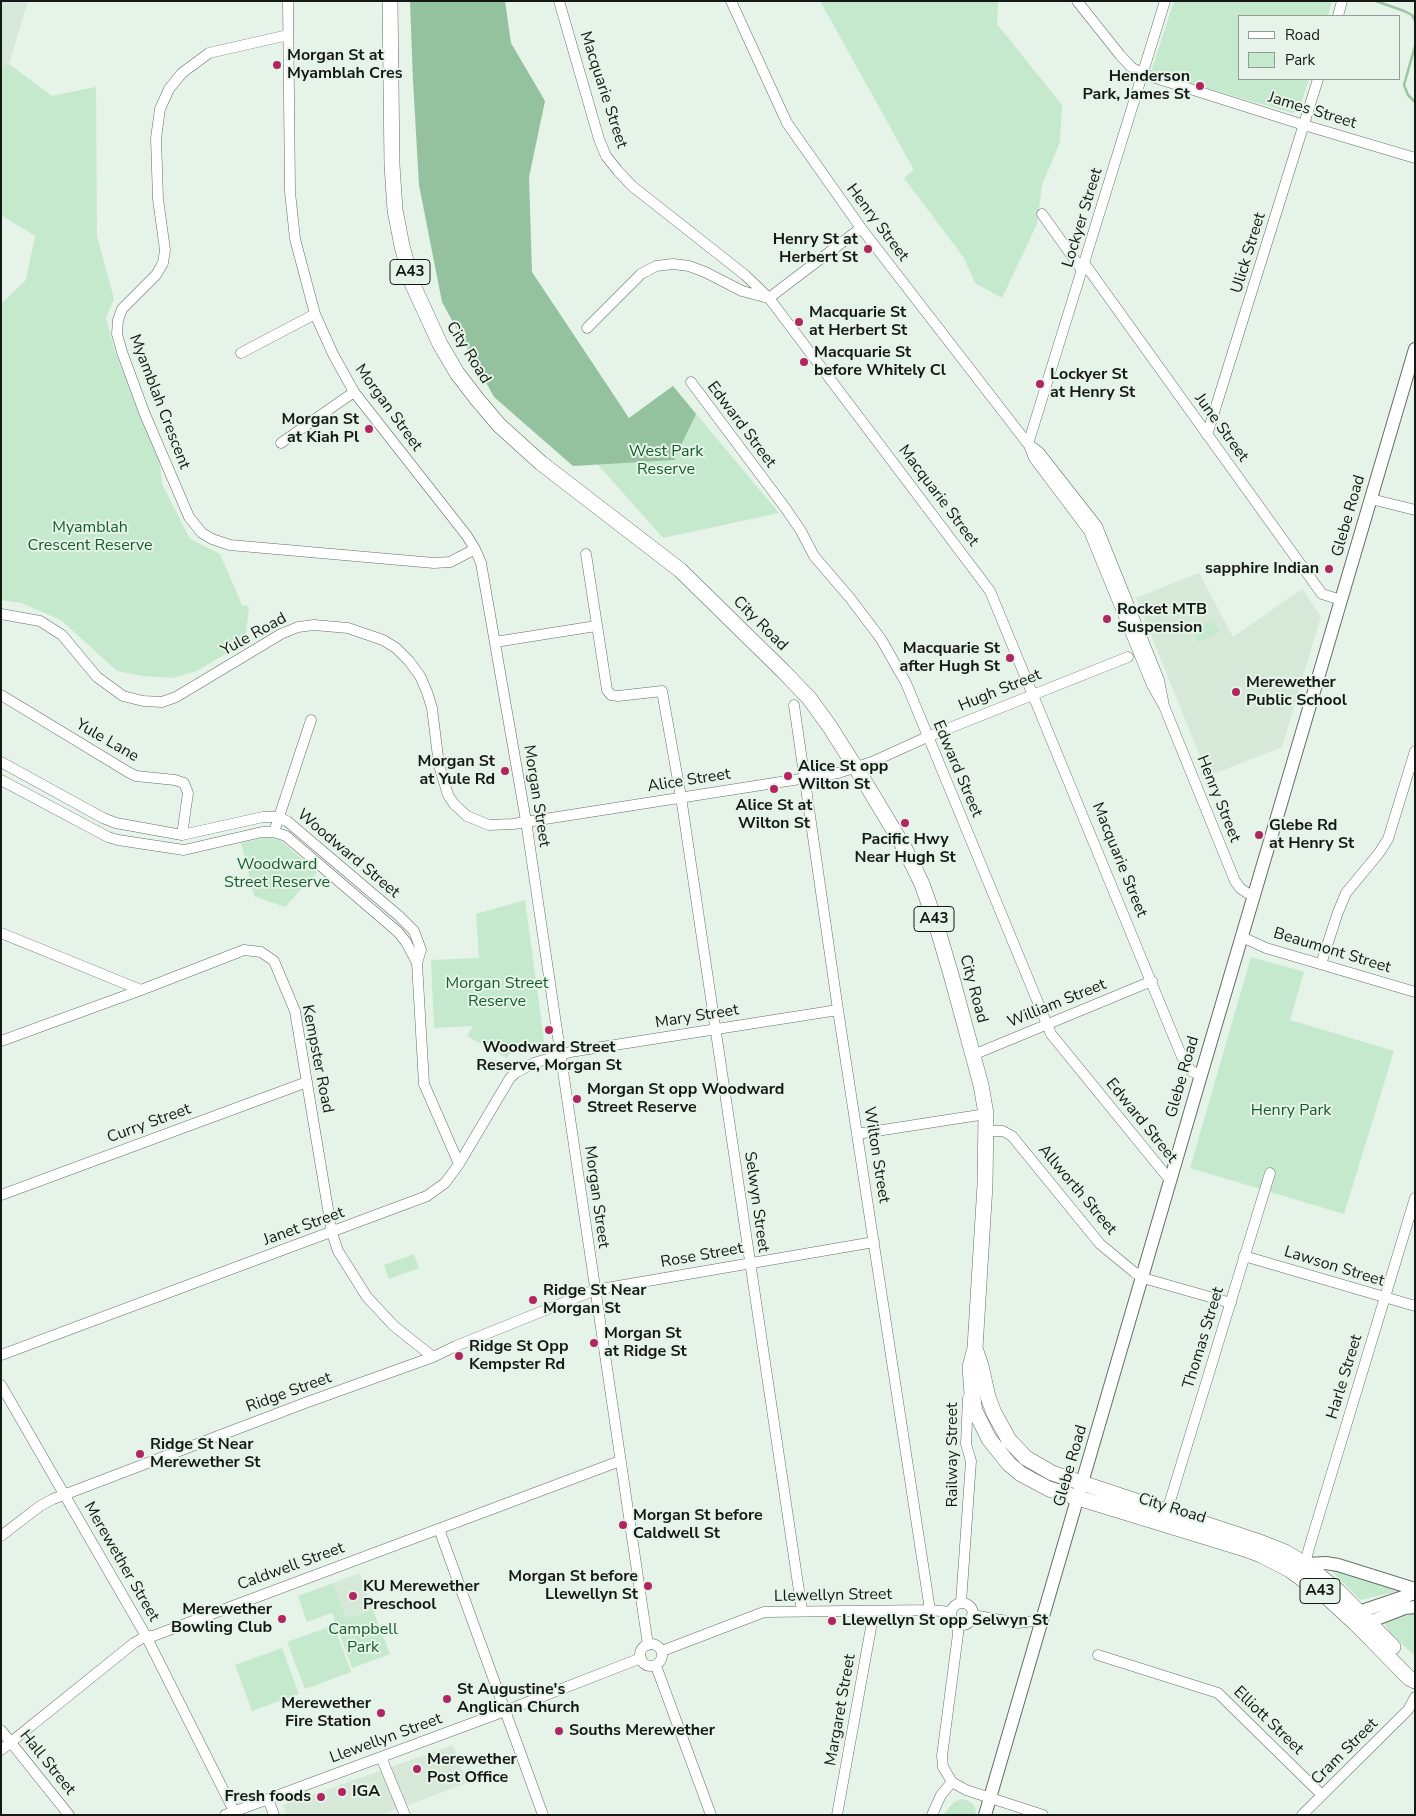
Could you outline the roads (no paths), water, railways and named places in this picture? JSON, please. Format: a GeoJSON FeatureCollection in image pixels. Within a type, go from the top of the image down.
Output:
{"type":"FeatureCollection","features":[{"type":"Feature","properties":{"kind":"highway","name":"City Road"},"geometry":{"type":"LineString","coordinates":[[390,1],[392,166],[395,210],[412,283],[426,316],[448,358],[477,400],[520,445],[680,570],[783,671],[820,712],[905,849],[922,884],[938,927],[981,1085],[986,1114],[985,1185],[976,1348],[970,1367],[975,1410],[981,1425],[1008,1464],[1034,1482],[1078,1499],[1245,1550],[1269,1559],[1290,1570],[1361,1619],[1409,1678],[1415,1681]]}},
{"type":"Feature","properties":{"kind":"highway","name":"City Road"},"geometry":{"type":"LineString","coordinates":[[976,1348],[988,1397],[994,1413],[1009,1440],[1026,1458],[1042,1469],[1082,1483]]}},
{"type":"Feature","properties":{"kind":"highway","name":"A43"},"geometry":{"type":"LineString","coordinates":[[1082,1483],[1286,1552],[1306,1564],[1338,1591],[1361,1619],[1415,1670]]}},
{"type":"Feature","properties":{"kind":"main road","name":"Glebe Road"},"geometry":{"type":"LineString","coordinates":[[985,1815],[1254,895],[1413,363],[1415,349]]}},
{"type":"Feature","properties":{"kind":"main road"},"geometry":{"type":"LineString","coordinates":[[1306,1564],[1326,1563],[1338,1565],[1415,1591]]}},
{"type":"Feature","properties":{"kind":"main road"},"geometry":{"type":"LineString","coordinates":[[1361,1619],[1415,1591]]}},
{"type":"Feature","properties":{"kind":"main road"},"geometry":{"type":"LineString","coordinates":[[1361,1619],[1415,1606]]}},
{"type":"Feature","properties":{"kind":"street","name":"Morgan Street"},"geometry":{"type":"LineString","coordinates":[[288,1],[290,192],[295,239],[315,314],[332,354],[354,392],[475,549],[481,563],[526,821],[648,1644]]}},
{"type":"Feature","properties":{"kind":"street","name":"Macquarie Street"},"geometry":{"type":"LineString","coordinates":[[559,1],[599,139],[606,156],[632,186],[745,275],[769,298],[990,591],[1034,693],[1182,1057],[1191,1071],[1201,1075]]}},
{"type":"Feature","properties":{"kind":"street","name":"Henry Street"},"geometry":{"type":"LineString","coordinates":[[731,1],[786,123],[861,228],[1028,444],[1034,458],[1089,530],[1152,685],[1164,706],[1236,881],[1240,888],[1254,895]]}},
{"type":"Feature","properties":{"kind":"street","name":"James Street"},"geometry":{"type":"LineString","coordinates":[[1078,1],[1120,56],[1131,67],[1143,74],[1415,158]]}},
{"type":"Feature","properties":{"kind":"street","name":"Lockyer Street"},"geometry":{"type":"LineString","coordinates":[[1028,444],[1165,1]]}},
{"type":"Feature","properties":{"kind":"street"},"geometry":{"type":"LineString","coordinates":[[1338,15],[1342,1]]}},
{"type":"Feature","properties":{"kind":"street","name":"Myamblah Crescent"},"geometry":{"type":"LineString","coordinates":[[288,35],[209,53],[182,73],[169,89],[160,109],[156,138],[158,199],[165,250],[163,263],[156,275],[122,309],[118,320],[117,334],[122,352],[151,430],[189,518],[202,533],[212,539],[230,545],[434,564],[450,562],[475,549]]}},
{"type":"Feature","properties":{"kind":"street","name":"Ulick Street"},"geometry":{"type":"LineString","coordinates":[[1207,435],[1318,80]]}},
{"type":"Feature","properties":{"kind":"street","name":"June Street"},"geometry":{"type":"LineString","coordinates":[[1042,214],[1207,435],[1322,594],[1341,600]]}},
{"type":"Feature","properties":{"kind":"street"},"geometry":{"type":"LineString","coordinates":[[587,328],[635,279],[656,266],[673,264],[689,266],[706,272],[742,291],[769,298],[861,228]]}},
{"type":"Feature","properties":{"kind":"street"},"geometry":{"type":"LineString","coordinates":[[241,353],[315,314]]}},
{"type":"Feature","properties":{"kind":"street","name":"Edward Street"},"geometry":{"type":"LineString","coordinates":[[691,382],[786,510],[814,556],[850,598],[881,639],[906,683],[1051,1034],[1170,1180]]}},
{"type":"Feature","properties":{"kind":"street"},"geometry":{"type":"LineString","coordinates":[[281,443],[354,392]]}},
{"type":"Feature","properties":{"kind":"street"},"geometry":{"type":"LineString","coordinates":[[1371,499],[1415,510]]}},
{"type":"Feature","properties":{"kind":"street"},"geometry":{"type":"LineString","coordinates":[[495,642],[596,626],[586,554]]}},
{"type":"Feature","properties":{"kind":"street","name":"Yule Road"},"geometry":{"type":"LineString","coordinates":[[1,614],[40,621],[62,635],[97,677],[123,696],[143,701],[162,702],[176,697],[281,634],[298,627],[328,626],[348,628],[368,634],[396,648],[420,676],[432,708],[439,765],[448,795],[454,804],[467,816],[482,823],[498,825],[526,821]]}},
{"type":"Feature","properties":{"kind":"street","name":"Selwyn Street"},"geometry":{"type":"LineString","coordinates":[[596,626],[607,690],[611,695],[618,696],[662,691],[681,798],[802,1611]]}},
{"type":"Feature","properties":{"kind":"street","name":"Hugh Street"},"geometry":{"type":"LineString","coordinates":[[856,768],[927,737],[1128,656]]}},
{"type":"Feature","properties":{"kind":"street","name":"Yule Lane"},"geometry":{"type":"LineString","coordinates":[[1,695],[136,776],[175,780],[184,783],[188,793],[182,834]]}},
{"type":"Feature","properties":{"kind":"street","name":"Wilton Street"},"geometry":{"type":"LineString","coordinates":[[794,705],[838,1010],[930,1610]]}},
{"type":"Feature","properties":{"kind":"street"},"geometry":{"type":"LineString","coordinates":[[274,832],[277,817],[311,720]]}},
{"type":"Feature","properties":{"kind":"street"},"geometry":{"type":"LineString","coordinates":[[1321,964],[1346,893],[1388,839],[1415,751]]}},
{"type":"Feature","properties":{"kind":"street","name":"Woodward Street"},"geometry":{"type":"LineString","coordinates":[[1,762],[116,824],[182,834],[263,817],[277,817],[287,821],[399,916],[414,931],[421,950],[417,963],[424,1084],[459,1164]]}},
{"type":"Feature","properties":{"kind":"street","name":"Alice Street"},"geometry":{"type":"LineString","coordinates":[[526,821],[838,774],[856,768]]}},
{"type":"Feature","properties":{"kind":"street","name":"Woodward Street"},"geometry":{"type":"LineString","coordinates":[[1,780],[108,837],[118,840],[184,850],[262,832],[274,832],[286,836],[398,932],[406,942],[417,963]]}},
{"type":"Feature","properties":{"kind":"street"},"geometry":{"type":"LineString","coordinates":[[1,933],[141,990]]}},
{"type":"Feature","properties":{"kind":"street","name":"Beaumont Street"},"geometry":{"type":"LineString","coordinates":[[1242,937],[1266,948],[1415,992]]}},
{"type":"Feature","properties":{"kind":"street","name":"Kempster Road"},"geometry":{"type":"LineString","coordinates":[[1,1041],[244,950],[261,952],[274,961],[295,1011],[332,1233],[338,1251],[367,1297],[394,1326],[433,1357]]}},
{"type":"Feature","properties":{"kind":"street","name":"William Street"},"geometry":{"type":"LineString","coordinates":[[973,1055],[1152,981]]}},
{"type":"Feature","properties":{"kind":"street","name":"Mary Street"},"geometry":{"type":"LineString","coordinates":[[560,1055],[838,1010]]}},
{"type":"Feature","properties":{"kind":"street","name":"Janet Street"},"geometry":{"type":"LineString","coordinates":[[1,1355],[427,1196],[445,1183],[459,1164],[510,1078],[534,1063],[560,1055]]}},
{"type":"Feature","properties":{"kind":"street","name":"Curry Street"},"geometry":{"type":"LineString","coordinates":[[1,1195],[307,1082]]}},
{"type":"Feature","properties":{"kind":"street"},"geometry":{"type":"LineString","coordinates":[[857,1134],[986,1114]]}},
{"type":"Feature","properties":{"kind":"street","name":"Allworth Street"},"geometry":{"type":"LineString","coordinates":[[986,1131],[1003,1131],[1012,1136],[1100,1244],[1119,1261],[1143,1278],[1231,1303]]}},
{"type":"Feature","properties":{"kind":"street","name":"Thomas Street"},"geometry":{"type":"LineString","coordinates":[[1167,1511],[1270,1174]]}},
{"type":"Feature","properties":{"kind":"street","name":"Harle Street"},"geometry":{"type":"LineString","coordinates":[[1306,1564],[1309,1548],[1415,1198]]}},
{"type":"Feature","properties":{"kind":"street","name":"Rose Street"},"geometry":{"type":"LineString","coordinates":[[595,1290],[874,1242]]}},
{"type":"Feature","properties":{"kind":"street","name":"Lawson Street"},"geometry":{"type":"LineString","coordinates":[[1244,1256],[1415,1306]]}},
{"type":"Feature","properties":{"kind":"street","name":"Ridge Street"},"geometry":{"type":"LineString","coordinates":[[1,1536],[40,1506],[65,1494],[305,1403],[433,1357],[595,1290]]}},
{"type":"Feature","properties":{"kind":"street","name":"Railway Street"},"geometry":{"type":"LineString","coordinates":[[961,1604],[971,1461],[966,1444],[970,1367]]}},
{"type":"Feature","properties":{"kind":"street","name":"Merewether Street"},"geometry":{"type":"LineString","coordinates":[[1,1385],[146,1636],[230,1813]]}},
{"type":"Feature","properties":{"kind":"street","name":"Caldwell Street"},"geometry":{"type":"LineString","coordinates":[[1,1750],[134,1643],[146,1636],[152,1636],[620,1461]]}},
{"type":"Feature","properties":{"kind":"street"},"geometry":{"type":"LineString","coordinates":[[439,1529],[543,1815]]}},
{"type":"Feature","properties":{"kind":"street"},"geometry":{"type":"LineString","coordinates":[[961,1604],[970,1607],[971,1620],[967,1623],[958,1624],[952,1619],[951,1612],[955,1606],[961,1604]]}},
{"type":"Feature","properties":{"kind":"street","name":"Margaret Street"},"geometry":{"type":"LineString","coordinates":[[837,1815],[874,1610]]}},
{"type":"Feature","properties":{"kind":"street","name":"Llewellyn Street"},"geometry":{"type":"LineString","coordinates":[[662,1651],[764,1612],[930,1610],[951,1612]]}},
{"type":"Feature","properties":{"kind":"street"},"geometry":{"type":"LineString","coordinates":[[972,1615],[1018,1623],[1042,1620]]}},
{"type":"Feature","properties":{"kind":"street"},"geometry":{"type":"LineString","coordinates":[[958,1624],[942,1756],[943,1767],[952,1782],[966,1790],[1043,1815]]}},
{"type":"Feature","properties":{"kind":"street"},"geometry":{"type":"LineString","coordinates":[[648,1644],[656,1645],[662,1651],[662,1660],[656,1666],[647,1666],[640,1658],[641,1650],[648,1644]]}},
{"type":"Feature","properties":{"kind":"street","name":"Elliott Street"},"geometry":{"type":"LineString","coordinates":[[1098,1655],[1218,1693],[1322,1795]]}},
{"type":"Feature","properties":{"kind":"street","name":"Llewellyn Street"},"geometry":{"type":"LineString","coordinates":[[230,1813],[505,1711],[640,1658]]}},
{"type":"Feature","properties":{"kind":"street"},"geometry":{"type":"LineString","coordinates":[[656,1666],[711,1815]]}},
{"type":"Feature","properties":{"kind":"street","name":"Cram Street"},"geometry":{"type":"LineString","coordinates":[[1302,1815],[1412,1709],[1415,1697]]}},
{"type":"Feature","properties":{"kind":"street","name":"Hall Street"},"geometry":{"type":"LineString","coordinates":[[1,1730],[69,1815]]}},
{"type":"Feature","properties":{"kind":"street"},"geometry":{"type":"LineString","coordinates":[[381,1757],[405,1815]]}},
{"type":"Feature","properties":{"kind":"street"},"geometry":{"type":"LineString","coordinates":[[932,1815],[941,1794],[952,1782]]}},
{"type":"Feature","properties":{"kind":"street"},"geometry":{"type":"LineString","coordinates":[[268,1799],[274,1815]]}},
{"type":"Feature","properties":{"kind":"waterway"},"geometry":{"type":"LineString","coordinates":[[1376,1],[1412,15],[1415,21]]}},
{"type":"Feature","properties":{"kind":"waterway"},"geometry":{"type":"LineString","coordinates":[[1415,46],[1404,85],[1408,95],[1415,102]]}},
{"type":"Feature","properties":{"kind":"place","name":"Morgan St at Myamblah Cres"},"geometry":{"type":"Point","coordinates":[277,65]}},
{"type":"Feature","properties":{"kind":"place","name":"Henderson Park, James St"},"geometry":{"type":"Point","coordinates":[1200,86]}},
{"type":"Feature","properties":{"kind":"place","name":"Henry St at Herbert St"},"geometry":{"type":"Point","coordinates":[868,249]}},
{"type":"Feature","properties":{"kind":"place","name":"Macquarie St at Herbert St"},"geometry":{"type":"Point","coordinates":[799,322]}},
{"type":"Feature","properties":{"kind":"place","name":"Macquarie St before Whitely Cl"},"geometry":{"type":"Point","coordinates":[804,362]}},
{"type":"Feature","properties":{"kind":"place","name":"Lockyer St at Henry St"},"geometry":{"type":"Point","coordinates":[1040,384]}},
{"type":"Feature","properties":{"kind":"place","name":"Morgan St at Kiah Pl"},"geometry":{"type":"Point","coordinates":[369,429]}},
{"type":"Feature","properties":{"kind":"place","name":"sapphire Indian"},"geometry":{"type":"Point","coordinates":[1329,569]}},
{"type":"Feature","properties":{"kind":"place","name":"Rocket MTB Suspension"},"geometry":{"type":"Point","coordinates":[1107,619]}},
{"type":"Feature","properties":{"kind":"place","name":"Macquarie St after Hugh St"},"geometry":{"type":"Point","coordinates":[1010,658]}},
{"type":"Feature","properties":{"kind":"place","name":"Merewether Public School"},"geometry":{"type":"Point","coordinates":[1236,692]}},
{"type":"Feature","properties":{"kind":"place","name":"Morgan St at Yule Rd"},"geometry":{"type":"Point","coordinates":[505,771]}},
{"type":"Feature","properties":{"kind":"place","name":"Alice St opp Wilton St"},"geometry":{"type":"Point","coordinates":[788,776]}},
{"type":"Feature","properties":{"kind":"place","name":"Alice St at Wilton St"},"geometry":{"type":"Point","coordinates":[774,789]}},
{"type":"Feature","properties":{"kind":"place","name":"Pacific Hwy Near Hugh St"},"geometry":{"type":"Point","coordinates":[905,823]}},
{"type":"Feature","properties":{"kind":"place","name":"Glebe Rd at Henry St"},"geometry":{"type":"Point","coordinates":[1259,835]}},
{"type":"Feature","properties":{"kind":"place","name":"Woodward Street Reserve, Morgan St"},"geometry":{"type":"Point","coordinates":[549,1030]}},
{"type":"Feature","properties":{"kind":"place","name":"Morgan St opp Woodward Street Reserve"},"geometry":{"type":"Point","coordinates":[577,1099]}},
{"type":"Feature","properties":{"kind":"place","name":"Ridge St Near Morgan St"},"geometry":{"type":"Point","coordinates":[533,1300]}},
{"type":"Feature","properties":{"kind":"place","name":"Morgan St at Ridge St"},"geometry":{"type":"Point","coordinates":[594,1343]}},
{"type":"Feature","properties":{"kind":"place","name":"Ridge St Opp Kempster Rd"},"geometry":{"type":"Point","coordinates":[459,1356]}},
{"type":"Feature","properties":{"kind":"place","name":"Ridge St Near Merewether St"},"geometry":{"type":"Point","coordinates":[140,1454]}},
{"type":"Feature","properties":{"kind":"place","name":"Morgan St before Caldwell St"},"geometry":{"type":"Point","coordinates":[623,1525]}},
{"type":"Feature","properties":{"kind":"place","name":"Morgan St before Llewellyn St"},"geometry":{"type":"Point","coordinates":[648,1586]}},
{"type":"Feature","properties":{"kind":"place","name":"KU Merewether Preschool"},"geometry":{"type":"Point","coordinates":[353,1596]}},
{"type":"Feature","properties":{"kind":"place","name":"Merewether Bowling Club"},"geometry":{"type":"Point","coordinates":[282,1619]}},
{"type":"Feature","properties":{"kind":"place","name":"Llewellyn St opp Selwyn St"},"geometry":{"type":"Point","coordinates":[832,1621]}},
{"type":"Feature","properties":{"kind":"place","name":"St Augustine's Anglican Church"},"geometry":{"type":"Point","coordinates":[447,1699]}},
{"type":"Feature","properties":{"kind":"place","name":"Merewether Fire Station"},"geometry":{"type":"Point","coordinates":[381,1713]}},
{"type":"Feature","properties":{"kind":"place","name":"Souths Merewether"},"geometry":{"type":"Point","coordinates":[559,1731]}},
{"type":"Feature","properties":{"kind":"place","name":"Merewether Post Office"},"geometry":{"type":"Point","coordinates":[417,1769]}},
{"type":"Feature","properties":{"kind":"place","name":"IGA"},"geometry":{"type":"Point","coordinates":[342,1792]}},
{"type":"Feature","properties":{"kind":"place","name":"Fresh foods"},"geometry":{"type":"Point","coordinates":[321,1797]}},
{"type":"Feature","properties":{"kind":"park label","name":"West Park Reserve"},"geometry":{"type":"Point","coordinates":[666,461]}},
{"type":"Feature","properties":{"kind":"park label","name":"Myamblah Crescent Reserve"},"geometry":{"type":"Point","coordinates":[90,537]}},
{"type":"Feature","properties":{"kind":"park label","name":"Woodward Street Reserve"},"geometry":{"type":"Point","coordinates":[277,874]}},
{"type":"Feature","properties":{"kind":"park label","name":"Morgan Street Reserve"},"geometry":{"type":"Point","coordinates":[497,993]}},
{"type":"Feature","properties":{"kind":"park label","name":"Henry Park"},"geometry":{"type":"Point","coordinates":[1291,1111]}},
{"type":"Feature","properties":{"kind":"park label","name":"Campbell Park"},"geometry":{"type":"Point","coordinates":[363,1639]}}]}
